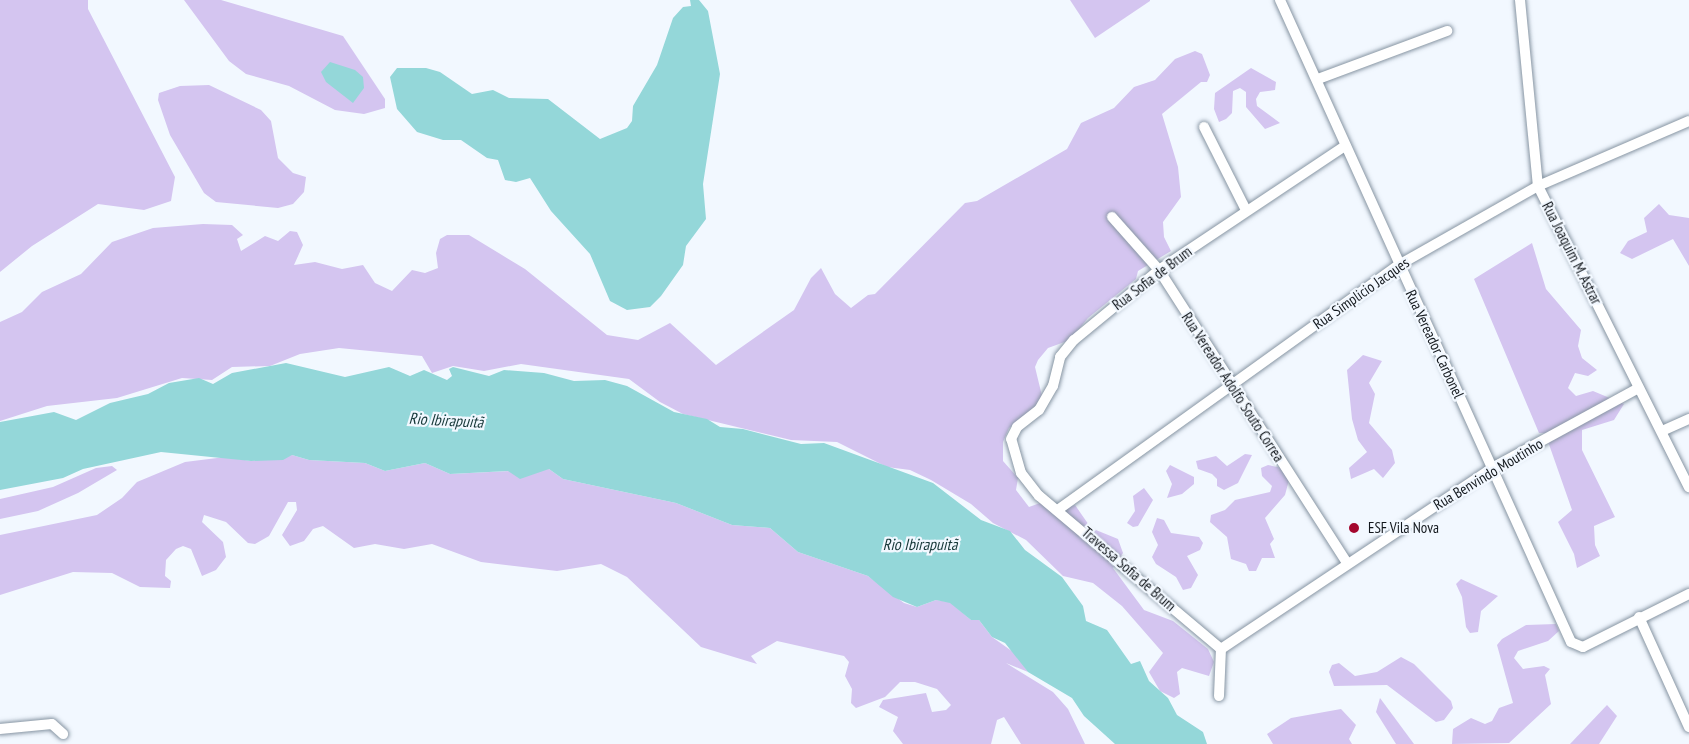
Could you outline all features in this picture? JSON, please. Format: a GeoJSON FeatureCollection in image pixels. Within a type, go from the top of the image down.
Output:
{"type":"FeatureCollection","features":[{"type":"Feature","properties":{"kind":"street","name":"Rua Vereador Carbonel"},"geometry":{"type":"LineString","coordinates":[[1280,0],[1318,79],[1345,146],[1564,630],[1571,642],[1583,646],[1639,617]]}},
{"type":"Feature","properties":{"kind":"street","name":"Rua Joaquim M. Astrar"},"geometry":{"type":"LineString","coordinates":[[1521,0],[1538,186],[1689,487]]}},
{"type":"Feature","properties":{"kind":"street"},"geometry":{"type":"LineString","coordinates":[[1318,79],[1447,31]]}},
{"type":"Feature","properties":{"kind":"street","name":"Rua Simplicio Jacques"},"geometry":{"type":"LineString","coordinates":[[1059,509],[1399,265],[1538,186],[1689,121]]}},
{"type":"Feature","properties":{"kind":"street"},"geometry":{"type":"LineString","coordinates":[[1204,127],[1246,210]]}},
{"type":"Feature","properties":{"kind":"street","name":"Rua Sofia de Brum"},"geometry":{"type":"LineString","coordinates":[[1011,451],[1011,439],[1017,428],[1039,410],[1053,386],[1060,357],[1074,340],[1159,270],[1345,146]]}},
{"type":"Feature","properties":{"kind":"street","name":"Rua Vereador Adolfo Souto Correa"},"geometry":{"type":"LineString","coordinates":[[1112,217],[1159,270],[1347,563]]}},
{"type":"Feature","properties":{"kind":"street","name":"Rua Benvindo Moutinho"},"geometry":{"type":"LineString","coordinates":[[1221,648],[1492,468],[1639,388]]}},
{"type":"Feature","properties":{"kind":"street"},"geometry":{"type":"LineString","coordinates":[[1662,431],[1689,418]]}},
{"type":"Feature","properties":{"kind":"street","name":"Travessa Sofia de Brum"},"geometry":{"type":"LineString","coordinates":[[1011,451],[1033,489],[1221,648]]}},
{"type":"Feature","properties":{"kind":"street"},"geometry":{"type":"LineString","coordinates":[[1689,594],[1639,617],[1689,727]]}},
{"type":"Feature","properties":{"kind":"street"},"geometry":{"type":"LineString","coordinates":[[1219,696],[1221,648]]}},
{"type":"Feature","properties":{"kind":"street"},"geometry":{"type":"LineString","coordinates":[[0,729],[51,724],[63,734]]}},
{"type":"Feature","properties":{"kind":"shaded area"},"geometry":{"type":"Polygon","coordinates":[[[0,0],[88,0],[88,9],[175,177],[171,201],[144,210],[98,204],[32,246],[0,272],[0,0]]]}},
{"type":"Feature","properties":{"kind":"shaded area"},"geometry":{"type":"Polygon","coordinates":[[[184,0],[221,0],[343,36],[385,99],[385,108],[364,114],[335,110],[289,86],[246,74],[229,61],[184,0]]]}},
{"type":"Feature","properties":{"kind":"shaded area"},"geometry":{"type":"Polygon","coordinates":[[[1070,0],[1150,0],[1150,1],[1095,38],[1070,0]]]}},
{"type":"Feature","properties":{"kind":"shaded area"},"geometry":{"type":"Polygon","coordinates":[[[1195,51],[1202,54],[1210,75],[1207,82],[1201,82],[1162,114],[1178,167],[1181,197],[1163,222],[1164,237],[1171,251],[1138,271],[1136,279],[1088,318],[1070,340],[1048,348],[1035,367],[1042,396],[1033,409],[1009,428],[1003,442],[1003,461],[1018,478],[1016,490],[1029,507],[1051,499],[1061,509],[1075,505],[1091,528],[1118,539],[1123,553],[1113,568],[1144,610],[1173,621],[1208,649],[1214,662],[1209,676],[1182,668],[1177,672],[1180,694],[1174,698],[1160,691],[1149,672],[1163,653],[1122,606],[1093,583],[1063,576],[1026,540],[993,523],[971,504],[931,480],[910,470],[887,467],[837,442],[791,440],[683,414],[660,402],[629,379],[521,364],[484,371],[453,366],[432,373],[422,356],[339,348],[300,354],[270,366],[232,367],[212,380],[182,378],[117,398],[47,406],[0,421],[0,322],[22,312],[42,292],[81,274],[112,242],[153,228],[203,224],[232,225],[243,235],[237,239],[241,251],[265,236],[278,241],[290,231],[297,232],[303,245],[294,265],[315,262],[342,269],[363,265],[375,283],[392,291],[412,270],[425,273],[438,268],[436,253],[440,239],[447,235],[469,235],[525,269],[607,335],[638,340],[670,323],[716,365],[794,310],[811,278],[821,268],[835,294],[851,308],[868,295],[875,294],[965,203],[977,201],[1067,149],[1081,123],[1114,108],[1134,87],[1155,80],[1175,59],[1195,51]]]}},
{"type":"Feature","properties":{"kind":"shaded area"},"geometry":{"type":"Polygon","coordinates":[[[1251,68],[1276,82],[1275,90],[1260,92],[1256,99],[1257,106],[1280,123],[1265,129],[1246,107],[1246,92],[1240,88],[1233,91],[1232,113],[1219,122],[1214,109],[1215,93],[1251,68]]]}},
{"type":"Feature","properties":{"kind":"shaded area"},"geometry":{"type":"Polygon","coordinates":[[[209,85],[261,110],[271,121],[278,158],[293,173],[306,177],[304,192],[293,204],[278,208],[216,202],[204,193],[170,135],[158,100],[159,93],[180,86],[209,85]]]}},
{"type":"Feature","properties":{"kind":"shaded area"},"geometry":{"type":"Polygon","coordinates":[[[1659,204],[1669,215],[1689,218],[1689,266],[1673,239],[1632,259],[1620,253],[1628,241],[1647,232],[1644,218],[1659,204]]]}},
{"type":"Feature","properties":{"kind":"shaded area"},"geometry":{"type":"Polygon","coordinates":[[[1532,243],[1546,289],[1581,330],[1578,346],[1582,358],[1597,370],[1588,376],[1575,373],[1568,388],[1576,396],[1593,391],[1624,404],[1614,420],[1582,430],[1582,450],[1615,517],[1594,526],[1595,545],[1600,556],[1577,568],[1574,554],[1558,522],[1572,510],[1545,433],[1539,433],[1474,279],[1532,243]]]}},
{"type":"Feature","properties":{"kind":"shaded area"},"geometry":{"type":"Polygon","coordinates":[[[1363,355],[1382,361],[1369,383],[1375,394],[1369,423],[1392,450],[1395,463],[1383,478],[1374,469],[1351,479],[1349,468],[1367,452],[1358,440],[1352,419],[1347,370],[1363,355]]]}},
{"type":"Feature","properties":{"kind":"shaded area"},"geometry":{"type":"Polygon","coordinates":[[[1245,454],[1252,455],[1238,483],[1224,490],[1217,486],[1217,479],[1212,474],[1198,469],[1196,461],[1216,456],[1227,466],[1245,454]]]}},
{"type":"Feature","properties":{"kind":"shaded area"},"geometry":{"type":"Polygon","coordinates":[[[292,455],[309,460],[365,463],[385,471],[425,463],[450,474],[549,469],[563,479],[676,503],[732,525],[770,528],[798,552],[868,576],[904,603],[917,607],[936,600],[950,602],[971,620],[979,620],[992,637],[1016,654],[1028,672],[1006,663],[1053,692],[1068,709],[1085,744],[1021,744],[1004,717],[997,720],[991,744],[903,744],[893,731],[898,717],[879,707],[883,700],[926,693],[932,712],[946,710],[951,705],[937,689],[915,682],[900,682],[885,697],[856,708],[851,703],[852,689],[845,676],[849,662],[844,656],[777,641],[751,656],[757,664],[701,647],[627,577],[601,564],[557,571],[481,562],[432,544],[404,549],[375,544],[354,548],[323,526],[313,529],[304,541],[290,546],[282,535],[297,510],[296,502],[288,502],[269,536],[255,544],[248,543],[226,522],[204,515],[202,522],[223,542],[226,557],[216,570],[202,576],[191,549],[183,546],[176,549],[166,560],[165,576],[171,581],[170,588],[140,587],[112,573],[73,572],[0,595],[0,535],[97,515],[122,498],[137,482],[185,462],[225,457],[251,461],[292,455]]]}},
{"type":"Feature","properties":{"kind":"shaded area"},"geometry":{"type":"Polygon","coordinates":[[[1170,465],[1194,477],[1194,484],[1182,494],[1167,498],[1172,484],[1166,471],[1170,465]]]}},
{"type":"Feature","properties":{"kind":"shaded area"},"geometry":{"type":"Polygon","coordinates":[[[1268,465],[1282,468],[1289,480],[1285,495],[1265,518],[1274,539],[1270,544],[1275,558],[1262,558],[1256,571],[1249,571],[1246,564],[1231,559],[1227,537],[1210,522],[1211,515],[1225,510],[1235,500],[1270,492],[1272,486],[1262,476],[1261,468],[1268,465]]]}},
{"type":"Feature","properties":{"kind":"shaded area"},"geometry":{"type":"Polygon","coordinates":[[[112,466],[117,470],[78,493],[38,511],[0,519],[0,499],[53,487],[96,468],[112,466]]]}},
{"type":"Feature","properties":{"kind":"shaded area"},"geometry":{"type":"Polygon","coordinates":[[[1144,488],[1153,500],[1138,526],[1133,527],[1127,523],[1135,511],[1133,496],[1144,488]]]}},
{"type":"Feature","properties":{"kind":"shaded area"},"geometry":{"type":"Polygon","coordinates":[[[1157,518],[1164,520],[1171,533],[1199,537],[1203,543],[1200,550],[1187,556],[1198,575],[1191,588],[1183,590],[1176,577],[1156,564],[1152,557],[1158,545],[1152,532],[1157,518]]]}},
{"type":"Feature","properties":{"kind":"shaded area"},"geometry":{"type":"Polygon","coordinates":[[[1461,579],[1498,596],[1481,611],[1478,632],[1470,633],[1466,627],[1462,597],[1456,584],[1461,579]]]}},
{"type":"Feature","properties":{"kind":"shaded area"},"geometry":{"type":"Polygon","coordinates":[[[1556,624],[1559,631],[1548,641],[1518,651],[1514,658],[1523,669],[1544,666],[1550,669],[1545,675],[1551,704],[1509,743],[1452,744],[1453,729],[1471,718],[1485,724],[1492,721],[1499,708],[1513,703],[1497,645],[1502,639],[1526,625],[1556,624]]]}},
{"type":"Feature","properties":{"kind":"shaded area"},"geometry":{"type":"Polygon","coordinates":[[[1401,657],[1414,664],[1451,701],[1453,708],[1444,720],[1436,722],[1387,685],[1334,686],[1329,672],[1332,665],[1339,663],[1355,676],[1377,672],[1401,657]]]}},
{"type":"Feature","properties":{"kind":"shaded area"},"geometry":{"type":"Polygon","coordinates":[[[1380,698],[1414,744],[1396,744],[1376,712],[1380,698]]]}},
{"type":"Feature","properties":{"kind":"shaded area"},"geometry":{"type":"Polygon","coordinates":[[[1607,705],[1617,716],[1599,744],[1570,744],[1607,705]]]}},
{"type":"Feature","properties":{"kind":"shaded area"},"geometry":{"type":"Polygon","coordinates":[[[1341,709],[1356,725],[1349,739],[1352,744],[1273,744],[1267,734],[1291,718],[1341,709]]]}},
{"type":"Feature","properties":{"kind":"water"},"geometry":{"type":"Polygon","coordinates":[[[690,0],[699,0],[708,11],[720,74],[703,184],[706,219],[686,246],[683,265],[661,296],[650,307],[627,310],[610,301],[590,254],[551,211],[530,178],[516,182],[505,180],[498,160],[487,158],[461,140],[443,140],[417,132],[397,109],[390,77],[397,68],[426,68],[440,72],[472,94],[493,90],[509,98],[548,99],[600,139],[627,128],[632,121],[633,106],[657,65],[673,18],[683,7],[691,6],[690,0]]]}},
{"type":"Feature","properties":{"kind":"water"},"geometry":{"type":"Polygon","coordinates":[[[330,62],[355,70],[363,77],[364,88],[353,103],[326,82],[321,72],[330,62]]]}},
{"type":"Feature","properties":{"kind":"water","name":"Rio Ibirapuitã"},"geometry":{"type":"Polygon","coordinates":[[[286,363],[345,377],[389,367],[410,376],[424,370],[447,380],[452,376],[449,369],[453,367],[489,376],[504,370],[544,373],[574,381],[605,380],[627,386],[674,412],[707,419],[720,427],[743,429],[801,444],[824,443],[933,483],[981,520],[1010,531],[1025,550],[1062,577],[1083,606],[1086,621],[1107,630],[1131,664],[1140,661],[1149,681],[1168,698],[1177,715],[1203,732],[1207,744],[1115,744],[1084,716],[1072,698],[1028,672],[1005,643],[992,637],[979,620],[971,620],[950,603],[936,600],[917,607],[893,597],[868,576],[798,552],[770,528],[732,525],[676,503],[563,479],[549,469],[520,479],[508,471],[450,474],[425,463],[385,471],[365,463],[309,460],[292,455],[283,460],[251,461],[161,452],[83,469],[63,478],[0,490],[0,422],[54,412],[76,420],[110,403],[148,394],[169,383],[199,378],[213,384],[232,373],[286,363]]]}},
{"type":"Feature","properties":{"kind":"place","name":"ESF Vila Nova"},"geometry":{"type":"Point","coordinates":[1354,528]}}]}
